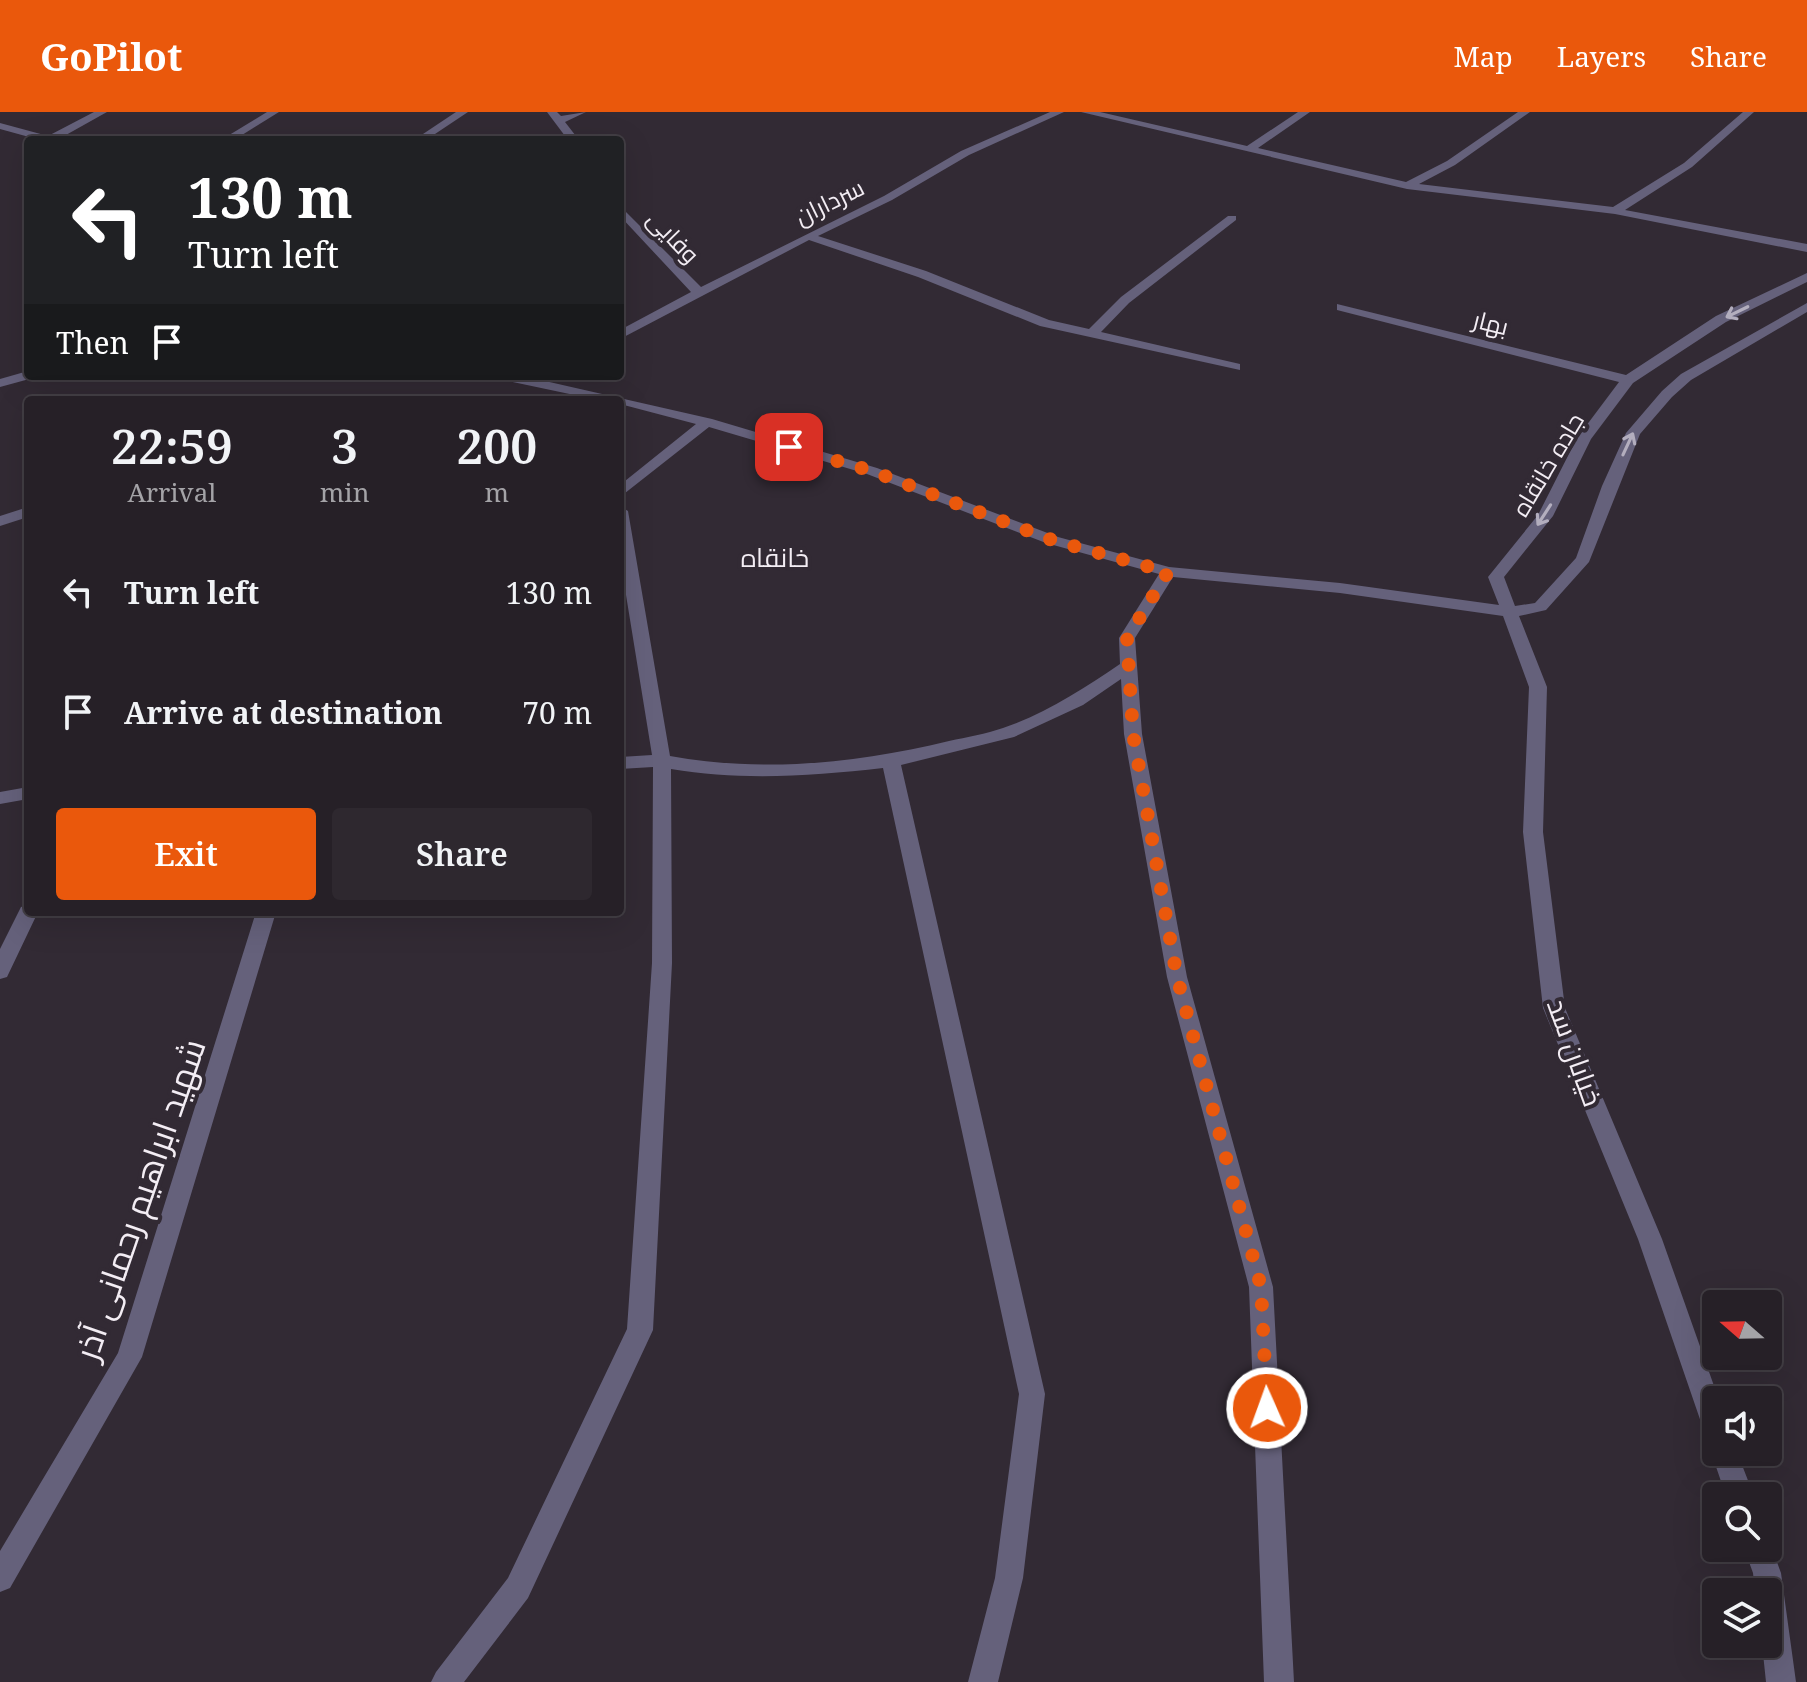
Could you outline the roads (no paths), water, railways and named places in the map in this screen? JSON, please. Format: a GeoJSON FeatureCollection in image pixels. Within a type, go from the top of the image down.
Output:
{"type":"FeatureCollection","features":[{"type":"Feature","properties":{"kind":"street"},"geometry":{"type":"LineString","coordinates":[[58,136],[102,112]]}},
{"type":"Feature","properties":{"kind":"street"},"geometry":{"type":"LineString","coordinates":[[233,136],[274,112]]}},
{"type":"Feature","properties":{"kind":"street"},"geometry":{"type":"LineString","coordinates":[[425,136],[463,112]]}},
{"type":"Feature","properties":{"kind":"street"},"geometry":{"type":"LineString","coordinates":[[571,136],[556,116],[581,112]]}},
{"type":"Feature","properties":{"kind":"street","name":"سرداران"},"geometry":{"type":"LineString","coordinates":[[624,333],[808,236],[888,198],[965,153],[1059,112]]}},
{"type":"Feature","properties":{"kind":"street"},"geometry":{"type":"LineString","coordinates":[[1086,112],[1407,186],[1615,211],[1807,248]]}},
{"type":"Feature","properties":{"kind":"street"},"geometry":{"type":"LineString","coordinates":[[1248,150],[1305,112]]}},
{"type":"Feature","properties":{"kind":"street"},"geometry":{"type":"LineString","coordinates":[[1407,186],[1451,163],[1525,112]]}},
{"type":"Feature","properties":{"kind":"street"},"geometry":{"type":"LineString","coordinates":[[1615,211],[1688,165],[1749,112]]}},
{"type":"Feature","properties":{"kind":"street"},"geometry":{"type":"LineString","coordinates":[[0,126],[36,136]]}},
{"type":"Feature","properties":{"kind":"street","name":"وفایی"},"geometry":{"type":"LineString","coordinates":[[624,213],[699,293]]}},
{"type":"Feature","properties":{"kind":"street"},"geometry":{"type":"LineString","coordinates":[[1092,334],[1125,300],[1232,218]]}},
{"type":"Feature","properties":{"kind":"street"},"geometry":{"type":"LineString","coordinates":[[808,236],[922,274],[1045,323],[1235,367]]}},
{"type":"Feature","properties":{"kind":"street","name":"جاده خانقاه"},"geometry":{"type":"LineString","coordinates":[[1511,612],[1496,577],[1545,516],[1584,438],[1628,380],[1721,319],[1807,277]]}},
{"type":"Feature","properties":{"kind":"street","name":"بهار"},"geometry":{"type":"LineString","coordinates":[[1342,307],[1628,380]]}},
{"type":"Feature","properties":{"kind":"street"},"geometry":{"type":"LineString","coordinates":[[624,401],[707,422],[872,471],[1052,540],[1168,572],[1340,588],[1511,612],[1540,607],[1583,559],[1609,486],[1633,433],[1667,394],[1686,377],[1807,307]]}},
{"type":"Feature","properties":{"kind":"street"},"geometry":{"type":"LineString","coordinates":[[0,383],[24,376]]}},
{"type":"Feature","properties":{"kind":"street"},"geometry":{"type":"LineString","coordinates":[[564,381],[607,396]]}},
{"type":"Feature","properties":{"kind":"street"},"geometry":{"type":"LineString","coordinates":[[624,489],[707,422]]}},
{"type":"Feature","properties":{"kind":"street"},"geometry":{"type":"LineString","coordinates":[[0,521],[24,513]]}},
{"type":"Feature","properties":{"kind":"street"},"geometry":{"type":"LineString","coordinates":[[446,1682],[518,1588],[640,1330],[662,963],[662,761],[624,535]]}},
{"type":"Feature","properties":{"kind":"street"},"geometry":{"type":"LineString","coordinates":[[1168,572],[1127,638],[1133,734],[1177,977],[1261,1287],[1279,1682]]}},
{"type":"Feature","properties":{"kind":"street","name":"خیابان سد"},"geometry":{"type":"LineString","coordinates":[[1511,612],[1538,687],[1533,832],[1554,1008],[1650,1239],[1702,1388]]}},
{"type":"Feature","properties":{"kind":"street"},"geometry":{"type":"LineString","coordinates":[[624,763],[662,761],[713,770],[814,770],[891,761],[1008,733],[1077,701],[1128,666]]}},
{"type":"Feature","properties":{"kind":"street"},"geometry":{"type":"LineString","coordinates":[[891,761],[1032,1394],[1009,1578],[983,1682]]}},
{"type":"Feature","properties":{"kind":"street"},"geometry":{"type":"LineString","coordinates":[[0,798],[24,794]]}},
{"type":"Feature","properties":{"kind":"street"},"geometry":{"type":"LineString","coordinates":[[0,971],[26,916]]}},
{"type":"Feature","properties":{"kind":"street","name":"شهید ابراهیم رحمانی آذر"},"geometry":{"type":"LineString","coordinates":[[0,1578],[129,1357],[265,916]]}},
{"type":"Feature","properties":{"kind":"street"},"geometry":{"type":"LineString","coordinates":[[1763,1562],[1781,1682]]}},
{"type":"Feature","properties":{"kind":"district","name":"خانقاه"},"geometry":{"type":"Point","coordinates":[775,557]}}]}
